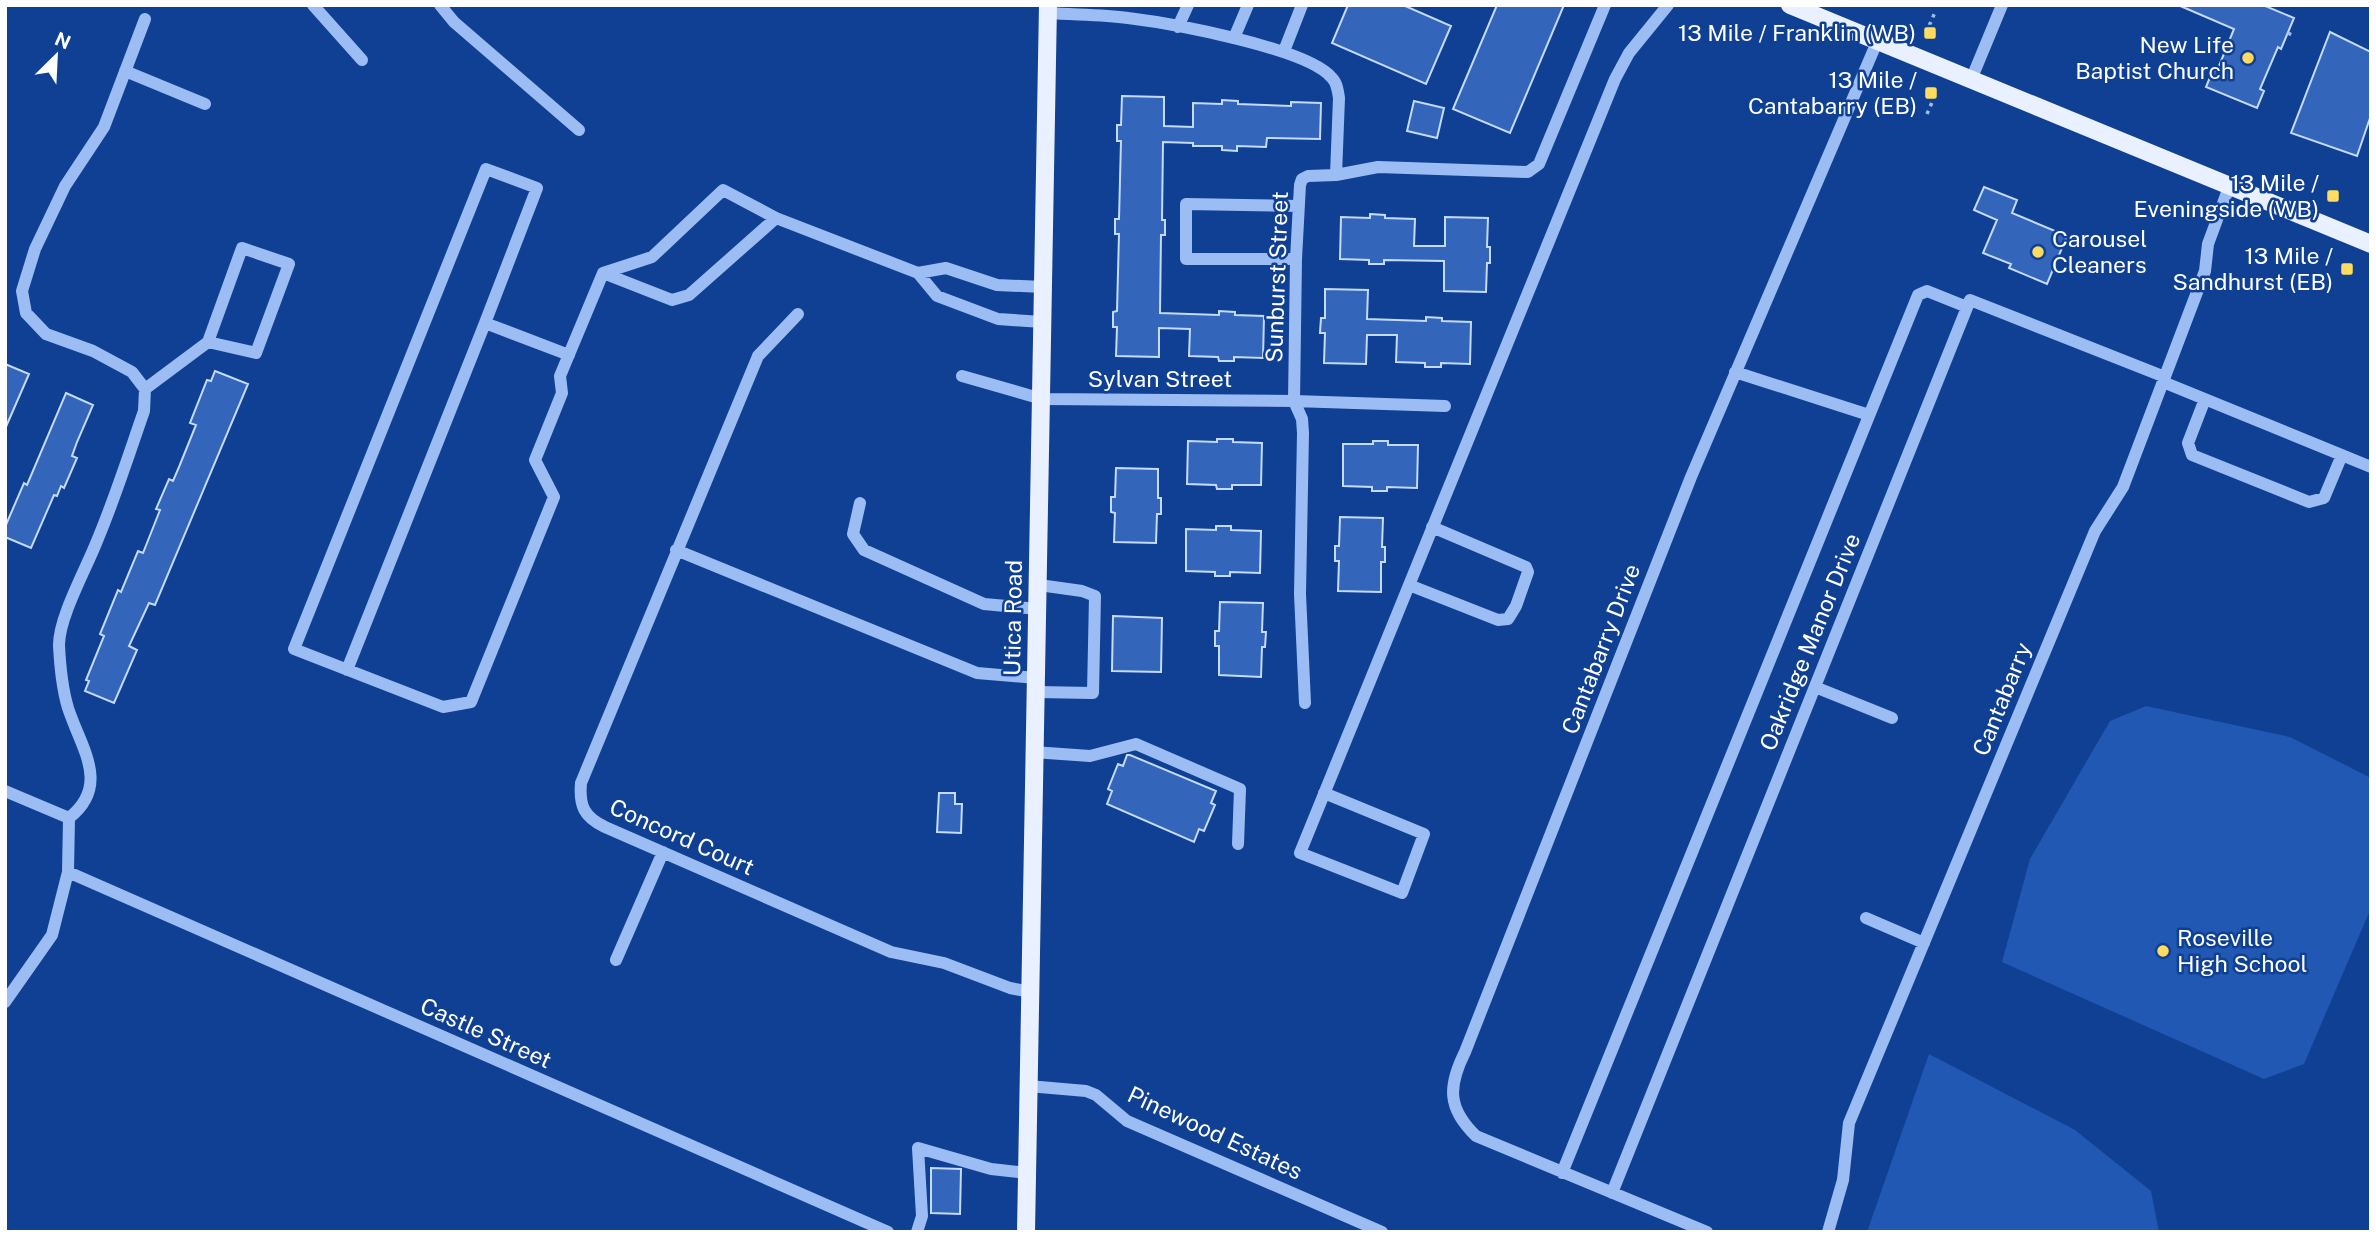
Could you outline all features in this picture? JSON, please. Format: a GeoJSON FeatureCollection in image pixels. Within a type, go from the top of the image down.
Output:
{"type":"FeatureCollection","features":[{"type":"Feature","properties":{"kind":"main road"},"geometry":{"type":"LineString","coordinates":[[1790,5],[2371,244]]}},
{"type":"Feature","properties":{"kind":"main road","name":"Utica Road"},"geometry":{"type":"LineString","coordinates":[[1026,1232],[1048,9]]}},
{"type":"Feature","properties":{"kind":"street"},"geometry":{"type":"LineString","coordinates":[[313,5],[362,60]]}},
{"type":"Feature","properties":{"kind":"street"},"geometry":{"type":"LineString","coordinates":[[440,5],[454,22],[579,130]]}},
{"type":"Feature","properties":{"kind":"street"},"geometry":{"type":"LineString","coordinates":[[1178,27],[1188,5]]}},
{"type":"Feature","properties":{"kind":"street"},"geometry":{"type":"LineString","coordinates":[[1234,38],[1248,5]]}},
{"type":"Feature","properties":{"kind":"street"},"geometry":{"type":"LineString","coordinates":[[1284,51],[1303,5]]}},
{"type":"Feature","properties":{"kind":"street","name":"Sunburst Street"},"geometry":{"type":"LineString","coordinates":[[1305,703],[1300,594],[1303,433],[1302,419],[1294,401],[1300,185],[1308,176],[1336,175],[1378,167],[1528,172],[1539,163],[1605,5]]}},
{"type":"Feature","properties":{"kind":"street"},"geometry":{"type":"LineString","coordinates":[[1324,793],[1424,834],[1402,893],[1300,853],[1324,793],[1615,79],[1629,53],[1668,5]]}},
{"type":"Feature","properties":{"kind":"street"},"geometry":{"type":"LineString","coordinates":[[1971,80],[2002,5]]}},
{"type":"Feature","properties":{"kind":"street"},"geometry":{"type":"LineString","coordinates":[[1048,9],[1128,18],[1234,38],[1284,51],[1311,62],[1331,77],[1337,87],[1339,98],[1336,175]]}},
{"type":"Feature","properties":{"kind":"street"},"geometry":{"type":"LineString","coordinates":[[69,818],[83,807],[92,787],[86,751],[68,708],[60,667],[59,632],[99,538],[144,411],[145,388],[132,372],[93,351],[46,334],[26,313],[22,291],[35,249],[65,186],[104,127],[145,19]]}},
{"type":"Feature","properties":{"kind":"street","name":"Cantabarry Drive"},"geometry":{"type":"LineString","coordinates":[[1612,1193],[1476,1136],[1464,1125],[1454,1102],[1454,1075],[1691,477],[1877,41]]}},
{"type":"Feature","properties":{"kind":"street"},"geometry":{"type":"LineString","coordinates":[[125,71],[205,104]]}},
{"type":"Feature","properties":{"kind":"street"},"geometry":{"type":"LineString","coordinates":[[347,670],[537,188],[486,169],[294,649],[347,670],[443,707],[471,702],[554,497],[534,460],[562,393],[561,376],[603,274],[652,257],[723,190],[776,218],[918,273],[937,296],[998,319],[1042,322]]}},
{"type":"Feature","properties":{"kind":"street","name":"Cantabarry"},"geometry":{"type":"LineString","coordinates":[[1828,1232],[1843,1180],[1849,1123],[2095,531],[2123,487],[2205,271],[2208,244],[2229,187]]}},
{"type":"Feature","properties":{"kind":"street"},"geometry":{"type":"LineString","coordinates":[[1296,259],[1186,259],[1185,204],[1299,206]]}},
{"type":"Feature","properties":{"kind":"street"},"geometry":{"type":"LineString","coordinates":[[603,274],[672,300],[689,295],[776,218]]}},
{"type":"Feature","properties":{"kind":"street"},"geometry":{"type":"LineString","coordinates":[[145,388],[208,342],[242,248],[289,264],[257,353],[208,342]]}},
{"type":"Feature","properties":{"kind":"street"},"geometry":{"type":"LineString","coordinates":[[918,273],[946,268],[997,285],[1043,287]]}},
{"type":"Feature","properties":{"kind":"street"},"geometry":{"type":"LineString","coordinates":[[1562,1173],[1918,295],[1927,291],[1967,307],[1970,300],[2371,467]]}},
{"type":"Feature","properties":{"kind":"street","name":"Oakridge Manor Drive"},"geometry":{"type":"LineString","coordinates":[[1612,1193],[1967,307]]}},
{"type":"Feature","properties":{"kind":"street","name":"Concord Court"},"geometry":{"type":"LineString","coordinates":[[798,314],[758,356],[580,783],[583,812],[591,821],[891,952],[944,963],[1010,988],[1030,992]]}},
{"type":"Feature","properties":{"kind":"street"},"geometry":{"type":"LineString","coordinates":[[485,323],[569,355]]}},
{"type":"Feature","properties":{"kind":"street"},"geometry":{"type":"LineString","coordinates":[[1735,372],[1869,415]]}},
{"type":"Feature","properties":{"kind":"street","name":"Sylvan Street"},"geometry":{"type":"LineString","coordinates":[[962,376],[1042,399],[1294,401],[1446,406]]}},
{"type":"Feature","properties":{"kind":"street"},"geometry":{"type":"LineString","coordinates":[[2205,400],[2188,443],[2192,455],[2251,479],[2309,502],[2324,498],[2342,455]]}},
{"type":"Feature","properties":{"kind":"street"},"geometry":{"type":"LineString","coordinates":[[860,503],[853,534],[864,550],[984,604],[1038,609]]}},
{"type":"Feature","properties":{"kind":"street"},"geometry":{"type":"LineString","coordinates":[[1409,585],[1498,620],[1508,618],[1516,606],[1528,572],[1526,567],[1433,527]]}},
{"type":"Feature","properties":{"kind":"street"},"geometry":{"type":"LineString","coordinates":[[676,550],[977,673],[1093,693],[1095,596],[1082,591],[1039,585]]}},
{"type":"Feature","properties":{"kind":"street"},"geometry":{"type":"LineString","coordinates":[[1815,687],[1892,718]]}},
{"type":"Feature","properties":{"kind":"street"},"geometry":{"type":"LineString","coordinates":[[1033,752],[1090,756],[1136,744],[1240,789],[1238,844]]}},
{"type":"Feature","properties":{"kind":"street"},"geometry":{"type":"LineString","coordinates":[[5,791],[69,818]]}},
{"type":"Feature","properties":{"kind":"street"},"geometry":{"type":"LineString","coordinates":[[5,1003],[52,935],[68,872],[69,818]]}},
{"type":"Feature","properties":{"kind":"street"},"geometry":{"type":"LineString","coordinates":[[616,960],[663,852]]}},
{"type":"Feature","properties":{"kind":"street","name":"Castle Street"},"geometry":{"type":"LineString","coordinates":[[68,872],[888,1232]]}},
{"type":"Feature","properties":{"kind":"street"},"geometry":{"type":"LineString","coordinates":[[1866,918],[1924,943]]}},
{"type":"Feature","properties":{"kind":"street","name":"Pinewood Estates"},"geometry":{"type":"LineString","coordinates":[[1028,1086],[1066,1088],[1096,1095],[1128,1121],[1382,1232]]}},
{"type":"Feature","properties":{"kind":"street"},"geometry":{"type":"LineString","coordinates":[[916,1232],[922,1216],[918,1147],[991,1169],[1027,1173]]}},
{"type":"Feature","properties":{"kind":"street"},"geometry":{"type":"LineString","coordinates":[[1612,1193],[1707,1232]]}},
{"type":"Feature","properties":{"kind":"path"},"geometry":{"type":"LineString","coordinates":[[1926,33],[1936,10]]}},
{"type":"Feature","properties":{"kind":"path"},"geometry":{"type":"LineString","coordinates":[[2288,33],[2294,36]]}},
{"type":"Feature","properties":{"kind":"path"},"geometry":{"type":"LineString","coordinates":[[1927,114],[1936,93]]}},
{"type":"Feature","properties":{"kind":"shaded area"},"geometry":{"type":"Polygon","coordinates":[[[2146,706],[2290,737],[2371,778],[2371,908],[2304,1064],[2264,1079],[2002,962],[2030,859],[2110,721],[2146,706]]]}},
{"type":"Feature","properties":{"kind":"shaded area"},"geometry":{"type":"Polygon","coordinates":[[[1929,1054],[2075,1130],[2151,1191],[2159,1232],[1867,1232],[1929,1054]]]}},
{"type":"Feature","properties":{"kind":"building"},"geometry":{"type":"Polygon","coordinates":[[[1348,5],[1403,5],[1451,26],[1426,84],[1332,43],[1348,5]]]}},
{"type":"Feature","properties":{"kind":"building"},"geometry":{"type":"Polygon","coordinates":[[[1497,5],[1564,5],[1510,133],[1453,109],[1497,5]]]}},
{"type":"Feature","properties":{"kind":"building","name":"New Life Baptist Church"},"geometry":{"type":"Polygon","coordinates":[[[2178,5],[2263,5],[2294,18],[2260,89],[2264,91],[2257,108],[2206,87],[2213,70],[2217,71],[2234,29],[2178,5]]]}},
{"type":"Feature","properties":{"kind":"building"},"geometry":{"type":"Polygon","coordinates":[[[2330,32],[2371,52],[2371,115],[2357,156],[2291,133],[2330,32]]]}},
{"type":"Feature","properties":{"kind":"building"},"geometry":{"type":"Polygon","coordinates":[[[1122,96],[1164,97],[1164,126],[1193,127],[1193,103],[1222,104],[1222,100],[1238,101],[1238,104],[1291,106],[1291,102],[1321,103],[1320,139],[1267,138],[1266,147],[1237,146],[1237,151],[1222,150],[1222,146],[1163,142],[1162,220],[1165,220],[1165,235],[1161,235],[1160,313],[1219,315],[1219,311],[1235,312],[1235,315],[1264,316],[1263,358],[1234,357],[1234,361],[1219,361],[1218,357],[1189,356],[1190,329],[1159,328],[1159,357],[1116,356],[1117,327],[1113,327],[1113,312],[1117,311],[1119,234],[1115,234],[1115,219],[1119,219],[1121,141],[1117,141],[1117,125],[1121,125],[1122,96]]]}},
{"type":"Feature","properties":{"kind":"building"},"geometry":{"type":"Polygon","coordinates":[[[1414,101],[1444,108],[1437,138],[1407,131],[1414,101]]]}},
{"type":"Feature","properties":{"kind":"building"},"geometry":{"type":"Polygon","coordinates":[[[1984,187],[2017,200],[2012,213],[2067,236],[2047,284],[2009,268],[2011,264],[1983,253],[1997,220],[1974,210],[1984,187]]]}},
{"type":"Feature","properties":{"kind":"building"},"geometry":{"type":"Polygon","coordinates":[[[1370,214],[1385,215],[1385,218],[1415,219],[1414,246],[1445,246],[1445,217],[1488,218],[1487,247],[1490,247],[1490,263],[1487,263],[1486,292],[1444,291],[1444,261],[1384,260],[1384,264],[1369,264],[1369,260],[1340,259],[1341,217],[1370,218],[1370,214]]]}},
{"type":"Feature","properties":{"kind":"building"},"geometry":{"type":"Polygon","coordinates":[[[1325,289],[1368,290],[1367,319],[1426,321],[1426,317],[1442,318],[1442,321],[1471,322],[1470,364],[1441,363],[1441,367],[1425,367],[1425,363],[1396,362],[1397,335],[1367,335],[1366,364],[1324,363],[1325,333],[1320,333],[1321,318],[1325,318],[1325,289]]]}},
{"type":"Feature","properties":{"kind":"building"},"geometry":{"type":"Polygon","coordinates":[[[5,364],[29,374],[5,429],[5,364]]]}},
{"type":"Feature","properties":{"kind":"building"},"geometry":{"type":"Polygon","coordinates":[[[215,371],[248,384],[155,605],[149,603],[129,646],[137,650],[114,703],[85,691],[89,681],[86,680],[104,636],[100,634],[118,590],[121,592],[138,551],[143,553],[160,510],[156,509],[169,479],[173,481],[196,425],[190,423],[207,380],[211,381],[215,371]]]}},
{"type":"Feature","properties":{"kind":"building"},"geometry":{"type":"Polygon","coordinates":[[[66,393],[93,405],[72,456],[77,458],[64,488],[61,486],[57,496],[54,495],[31,548],[5,537],[5,527],[24,483],[27,485],[66,393]]]}},
{"type":"Feature","properties":{"kind":"building"},"geometry":{"type":"Polygon","coordinates":[[[1217,439],[1262,443],[1261,485],[1232,485],[1232,489],[1217,489],[1216,485],[1187,484],[1188,441],[1217,442],[1217,439]]]}},
{"type":"Feature","properties":{"kind":"building"},"geometry":{"type":"Polygon","coordinates":[[[1373,441],[1388,441],[1388,445],[1418,445],[1417,488],[1387,487],[1387,491],[1372,491],[1372,487],[1343,486],[1343,444],[1373,444],[1373,441]]]}},
{"type":"Feature","properties":{"kind":"building"},"geometry":{"type":"Polygon","coordinates":[[[1116,468],[1158,469],[1161,514],[1157,514],[1156,543],[1114,542],[1115,513],[1111,512],[1111,497],[1115,497],[1116,468]]]}},
{"type":"Feature","properties":{"kind":"building"},"geometry":{"type":"Polygon","coordinates":[[[1340,517],[1383,518],[1382,547],[1385,547],[1385,562],[1381,562],[1381,592],[1338,591],[1339,561],[1335,561],[1335,546],[1339,546],[1340,517]]]}},
{"type":"Feature","properties":{"kind":"building"},"geometry":{"type":"Polygon","coordinates":[[[1216,526],[1231,526],[1231,530],[1261,531],[1260,573],[1230,572],[1230,576],[1215,576],[1215,572],[1186,571],[1186,529],[1216,530],[1216,526]]]}},
{"type":"Feature","properties":{"kind":"building"},"geometry":{"type":"Polygon","coordinates":[[[1220,602],[1263,603],[1262,632],[1266,632],[1265,647],[1262,647],[1261,677],[1219,675],[1219,646],[1215,646],[1215,631],[1219,631],[1220,602]]]}},
{"type":"Feature","properties":{"kind":"building"},"geometry":{"type":"Polygon","coordinates":[[[1113,616],[1162,618],[1161,672],[1112,671],[1113,616]]]}},
{"type":"Feature","properties":{"kind":"building"},"geometry":{"type":"Polygon","coordinates":[[[1127,755],[1216,791],[1211,803],[1215,805],[1204,831],[1199,829],[1194,842],[1107,804],[1112,791],[1108,789],[1118,764],[1123,766],[1127,755]]]}},
{"type":"Feature","properties":{"kind":"building"},"geometry":{"type":"Polygon","coordinates":[[[939,793],[955,793],[955,804],[962,804],[961,833],[937,832],[939,793]]]}},
{"type":"Feature","properties":{"kind":"building"},"geometry":{"type":"Polygon","coordinates":[[[931,1168],[961,1169],[960,1214],[931,1213],[931,1168]]]}},
{"type":"Feature","properties":{"kind":"place","name":"13 Mile / Franklin (WB)"},"geometry":{"type":"Point","coordinates":[1930,33]}},
{"type":"Feature","properties":{"kind":"place","name":"New Life Baptist Church"},"geometry":{"type":"Point","coordinates":[2248,58]}},
{"type":"Feature","properties":{"kind":"place","name":"13 Mile / Cantabarry (EB)"},"geometry":{"type":"Point","coordinates":[1931,93]}},
{"type":"Feature","properties":{"kind":"place","name":"13 Mile / Eveningside (WB)"},"geometry":{"type":"Point","coordinates":[2333,196]}},
{"type":"Feature","properties":{"kind":"place","name":"Carousel Cleaners"},"geometry":{"type":"Point","coordinates":[2038,252]}},
{"type":"Feature","properties":{"kind":"place","name":"13 Mile / Sandhurst (EB)"},"geometry":{"type":"Point","coordinates":[2347,269]}},
{"type":"Feature","properties":{"kind":"place","name":"Roseville High School"},"geometry":{"type":"Point","coordinates":[2163,951]}}]}
